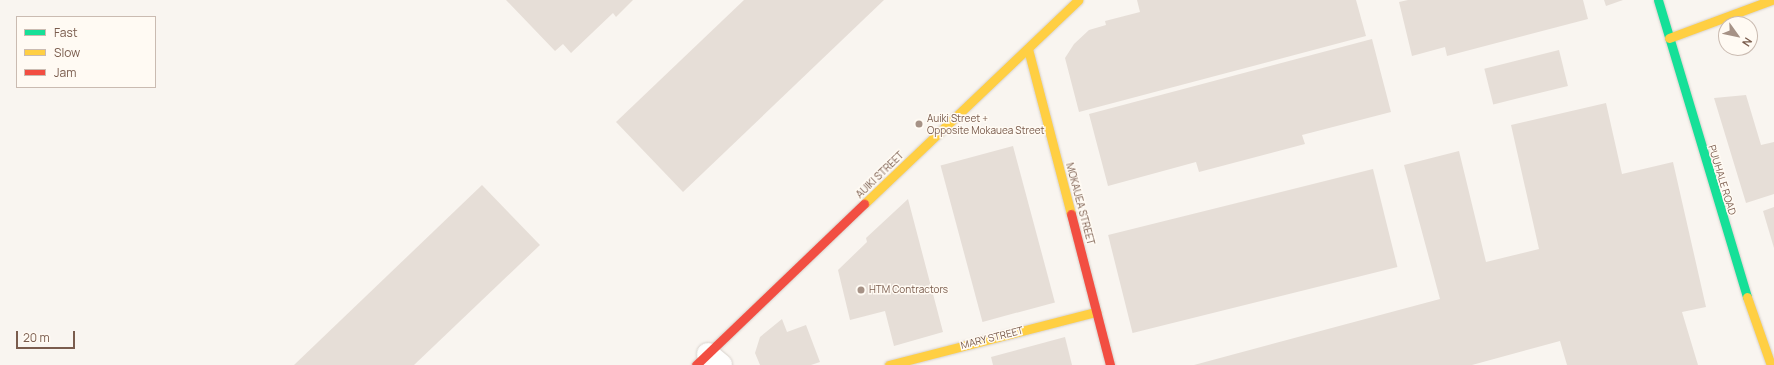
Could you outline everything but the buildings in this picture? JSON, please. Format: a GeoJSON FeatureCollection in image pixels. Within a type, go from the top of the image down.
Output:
{"type":"FeatureCollection","features":[{"type":"Feature","properties":{"kind":"street","name":"AUIKI STREET"},"geometry":{"type":"LineString","coordinates":[[708,361],[1078,0]]}},
{"type":"Feature","properties":{"kind":"street","name":"PUUHALE ROAD"},"geometry":{"type":"LineString","coordinates":[[1658,0],[1713,190],[1752,315],[1771,365]]}},
{"type":"Feature","properties":{"kind":"street"},"geometry":{"type":"LineString","coordinates":[[1669,38],[1772,0]]}},
{"type":"Feature","properties":{"kind":"street","name":"MOKAUEA STREET"},"geometry":{"type":"LineString","coordinates":[[1028,49],[1110,365]]}},
{"type":"Feature","properties":{"kind":"street","name":"MARY STREET"},"geometry":{"type":"LineString","coordinates":[[889,365],[1096,312]]}},
{"type":"Feature","properties":{"kind":"traffic: fast"},"geometry":{"type":"LineString","coordinates":[[1658,0],[1747,297]]}},
{"type":"Feature","properties":{"kind":"traffic: slow"},"geometry":{"type":"LineString","coordinates":[[864,204],[1078,0]]}},
{"type":"Feature","properties":{"kind":"traffic: slow"},"geometry":{"type":"LineString","coordinates":[[1669,38],[1772,0]]}},
{"type":"Feature","properties":{"kind":"traffic: slow"},"geometry":{"type":"LineString","coordinates":[[1028,49],[1071,214]]}},
{"type":"Feature","properties":{"kind":"traffic: slow"},"geometry":{"type":"LineString","coordinates":[[1747,297],[1771,365]]}},
{"type":"Feature","properties":{"kind":"traffic: slow"},"geometry":{"type":"LineString","coordinates":[[889,365],[1096,312]]}},
{"type":"Feature","properties":{"kind":"traffic: jam"},"geometry":{"type":"LineString","coordinates":[[696,365],[864,204]]}},
{"type":"Feature","properties":{"kind":"traffic: jam"},"geometry":{"type":"LineString","coordinates":[[1071,214],[1110,365]]}},
{"type":"Feature","properties":{"kind":"place","name":"Auiki Street + Opposite Mokauea Street"},"geometry":{"type":"Point","coordinates":[919,124]}},
{"type":"Feature","properties":{"kind":"place","name":"HTM Contractors"},"geometry":{"type":"Point","coordinates":[861,290]}}]}
